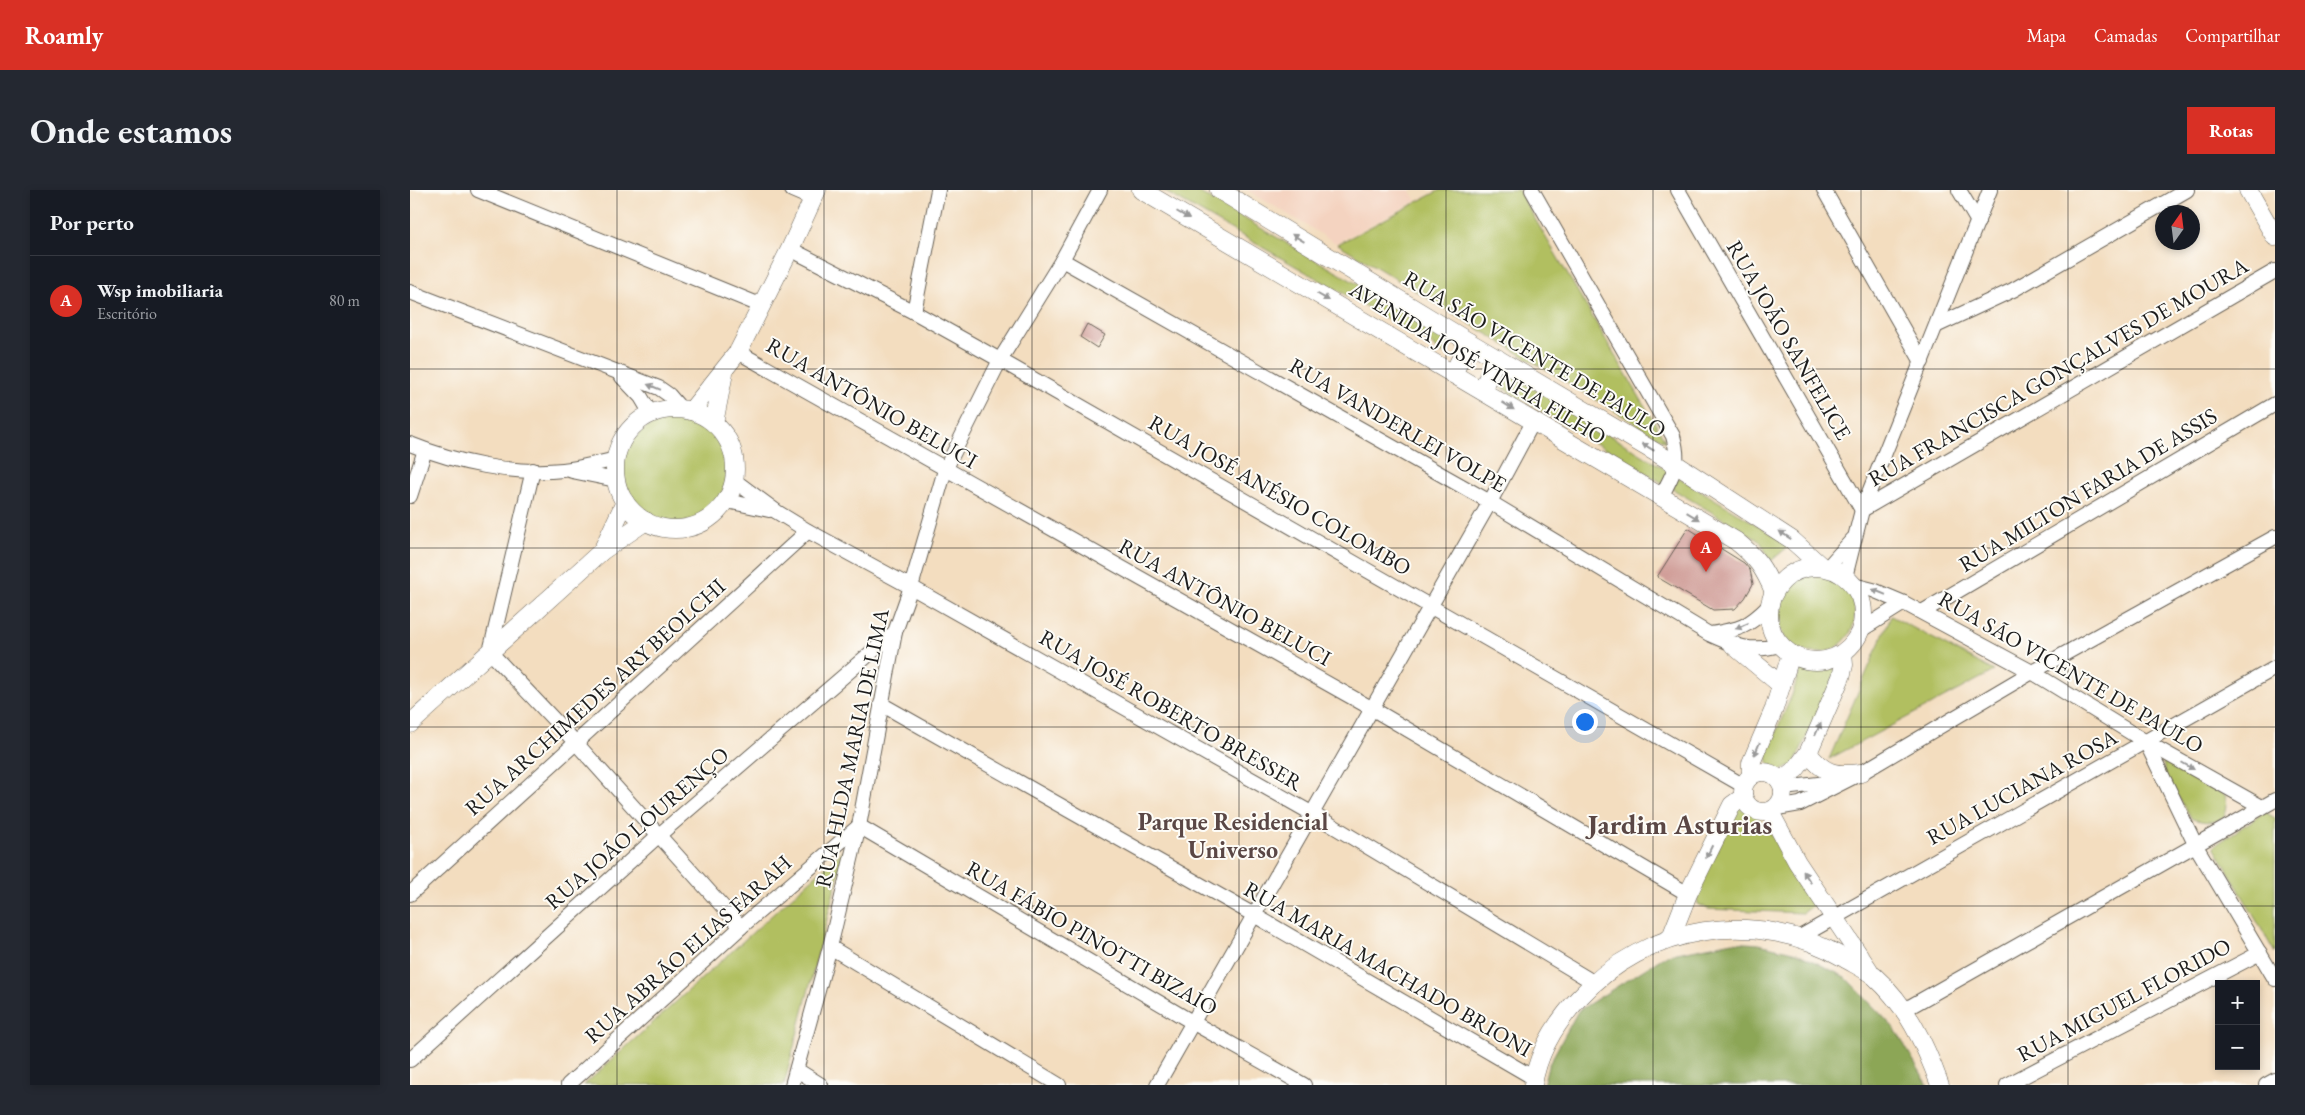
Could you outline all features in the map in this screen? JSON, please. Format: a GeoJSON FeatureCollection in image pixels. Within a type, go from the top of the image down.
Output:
{"type":"FeatureCollection","features":[{"type":"Feature","properties":{"kind":"street"},"geometry":{"type":"LineString","coordinates":[[478,190],[760,305]]}},
{"type":"Feature","properties":{"kind":"street"},"geometry":{"type":"LineString","coordinates":[[410,292],[659,388],[686,410],[714,423],[722,430],[732,449],[735,459],[735,481],[727,501],[715,514],[700,524],[682,529],[663,528],[646,521],[634,513],[625,502],[616,480],[616,459],[620,445],[628,432],[638,422],[651,414],[666,410],[686,410],[725,370],[738,352],[760,305],[790,249],[815,194],[792,190]]}},
{"type":"Feature","properties":{"kind":"street"},"geometry":{"type":"LineString","coordinates":[[914,312],[938,190]]}},
{"type":"Feature","properties":{"kind":"street","name":"RUA HLDA MARIA DE LIMA"},"geometry":{"type":"LineString","coordinates":[[792,1085],[830,947],[859,826],[895,632],[911,587],[945,470],[1000,360],[1062,260],[1100,190]]}},
{"type":"Feature","properties":{"kind":"street","name":"AVENIDA JOSÉ VINHA FILHO"},"geometry":{"type":"LineString","coordinates":[[1141,190],[1736,541],[1754,556],[1767,575],[1771,599]]}},
{"type":"Feature","properties":{"kind":"street","name":"RUA SÃO VICENTE DE PAULO"},"geometry":{"type":"LineString","coordinates":[[1219,190],[1469,342],[1677,464],[1792,540],[1824,568]]}},
{"type":"Feature","properties":{"kind":"street"},"geometry":{"type":"LineString","coordinates":[[1532,190],[1672,436],[1676,449],[1677,464],[1660,497]]}},
{"type":"Feature","properties":{"kind":"street","name":"RUA JOÃO SANFELICE"},"geometry":{"type":"LineString","coordinates":[[1678,190],[1862,510]]}},
{"type":"Feature","properties":{"kind":"street"},"geometry":{"type":"LineString","coordinates":[[1824,190],[1922,362]]}},
{"type":"Feature","properties":{"kind":"street"},"geometry":{"type":"LineString","coordinates":[[1959,190],[1978,222]]}},
{"type":"Feature","properties":{"kind":"street"},"geometry":{"type":"LineString","coordinates":[[1849,581],[1855,536],[1862,510],[1938,326],[1990,190]]}},
{"type":"Feature","properties":{"kind":"street"},"geometry":{"type":"LineString","coordinates":[[1938,326],[2013,290],[2187,190]]}},
{"type":"Feature","properties":{"kind":"street"},"geometry":{"type":"LineString","coordinates":[[2248,190],[2275,237]]}},
{"type":"Feature","properties":{"kind":"street","name":"RUA JOSÉ ANÉSIO COLOMBO"},"geometry":{"type":"LineString","coordinates":[[790,249],[914,312],[1000,360],[1746,786]]}},
{"type":"Feature","properties":{"kind":"street","name":"RUA VANDERLEI VOLPE"},"geometry":{"type":"LineString","coordinates":[[1062,260],[1490,502],[1709,634],[1733,645],[1749,649],[1785,650]]}},
{"type":"Feature","properties":{"kind":"street","name":"RUA FRANCISCA GONÇALVES DE MOURA"},"geometry":{"type":"LineString","coordinates":[[1862,510],[2275,271]]}},
{"type":"Feature","properties":{"kind":"street"},"geometry":{"type":"LineString","coordinates":[[1452,374],[1469,342]]}},
{"type":"Feature","properties":{"kind":"street","name":"RUA ANTÔNIO BELUCI"},"geometry":{"type":"LineString","coordinates":[[738,352],[1371,708],[1688,894]]}},
{"type":"Feature","properties":{"kind":"street"},"geometry":{"type":"LineString","coordinates":[[1482,390],[1497,358]]}},
{"type":"Feature","properties":{"kind":"street"},"geometry":{"type":"LineString","coordinates":[[714,423],[725,370]]}},
{"type":"Feature","properties":{"kind":"street"},"geometry":{"type":"LineString","coordinates":[[620,374],[641,397],[651,414]]}},
{"type":"Feature","properties":{"kind":"street","name":"RUA MILTON FARIA DE ASSIS"},"geometry":{"type":"LineString","coordinates":[[1922,612],[2275,404]]}},
{"type":"Feature","properties":{"kind":"street"},"geometry":{"type":"LineString","coordinates":[[1158,1085],[1192,1022],[1313,814],[1371,708],[1490,502],[1533,422]]}},
{"type":"Feature","properties":{"kind":"street"},"geometry":{"type":"LineString","coordinates":[[410,444],[460,460],[499,467],[564,470],[616,480]]}},
{"type":"Feature","properties":{"kind":"street"},"geometry":{"type":"LineString","coordinates":[[410,496],[425,450]]}},
{"type":"Feature","properties":{"kind":"street"},"geometry":{"type":"LineString","coordinates":[[564,470],[616,459]]}},
{"type":"Feature","properties":{"kind":"street"},"geometry":{"type":"LineString","coordinates":[[490,652],[533,470]]}},
{"type":"Feature","properties":{"kind":"street","name":"RUA JOSÉ ROBERTO BRESSER"},"geometry":{"type":"LineString","coordinates":[[735,481],[776,512],[808,531],[911,587],[1313,814],[1593,982]]}},
{"type":"Feature","properties":{"kind":"street","name":"RUA JOSÉ ROBERTO BRESSER"},"geometry":{"type":"LineString","coordinates":[[727,501],[776,512]]}},
{"type":"Feature","properties":{"kind":"street"},"geometry":{"type":"LineString","coordinates":[[602,551],[625,502]]}},
{"type":"Feature","properties":{"kind":"street"},"geometry":{"type":"LineString","coordinates":[[410,724],[602,551],[646,521]]}},
{"type":"Feature","properties":{"kind":"street","name":"RUA ARCHIMEDES ARY BEOLCHI"},"geometry":{"type":"LineString","coordinates":[[410,894],[808,531]]}},
{"type":"Feature","properties":{"kind":"street"},"geometry":{"type":"LineString","coordinates":[[1824,568],[1855,536]]}},
{"type":"Feature","properties":{"kind":"street"},"geometry":{"type":"LineString","coordinates":[[1785,650],[1781,685],[1774,709],[1751,763],[1746,786],[1747,805],[1761,813],[1800,804],[1862,773],[2032,672],[2275,537]]}},
{"type":"Feature","properties":{"kind":"street"},"geometry":{"type":"LineString","coordinates":[[1709,634],[1738,629],[1753,621],[1786,578],[1803,569],[1824,568],[1849,581],[1863,606],[1861,630],[1854,643],[1843,653],[1830,659],[1817,661],[1803,660],[1785,650],[1772,633],[1769,620],[1771,599]]}},
{"type":"Feature","properties":{"kind":"street","name":"RUA SÃO VICENTE DE PAULO"},"geometry":{"type":"LineString","coordinates":[[1849,581],[1904,603],[2032,672],[2146,742],[2262,807]]}},
{"type":"Feature","properties":{"kind":"street"},"geometry":{"type":"LineString","coordinates":[[1861,630],[1904,603]]}},
{"type":"Feature","properties":{"kind":"street","name":"RUA JOÃO LOURENÇO"},"geometry":{"type":"LineString","coordinates":[[410,1060],[659,835],[895,632]]}},
{"type":"Feature","properties":{"kind":"street"},"geometry":{"type":"LineString","coordinates":[[1733,645],[1781,685]]}},
{"type":"Feature","properties":{"kind":"street"},"geometry":{"type":"LineString","coordinates":[[490,652],[576,743],[741,927]]}},
{"type":"Feature","properties":{"kind":"street"},"geometry":{"type":"LineString","coordinates":[[1773,810],[1781,802],[1782,785],[1808,752],[1841,677],[1844,665],[1843,653]]}},
{"type":"Feature","properties":{"kind":"street","name":"RUA LUCIANA ROSA"},"geometry":{"type":"LineString","coordinates":[[1808,933],[1829,910],[2146,742],[2275,668]]}},
{"type":"Feature","properties":{"kind":"street","name":"RUA MARIA MACHADO BRIONI"},"geometry":{"type":"LineString","coordinates":[[881,704],[1254,915],[1533,1081]]}},
{"type":"Feature","properties":{"kind":"street"},"geometry":{"type":"LineString","coordinates":[[2146,742],[2196,846],[2275,979]]}},
{"type":"Feature","properties":{"kind":"street"},"geometry":{"type":"LineString","coordinates":[[1808,752],[1817,764],[1829,772],[1843,775],[1862,773]]}},
{"type":"Feature","properties":{"kind":"street"},"geometry":{"type":"LineString","coordinates":[[1671,937],[1688,894],[1732,805],[1757,773],[1770,773],[1782,785],[1844,782]]}},
{"type":"Feature","properties":{"kind":"street"},"geometry":{"type":"LineString","coordinates":[[1904,1010],[2275,800]]}},
{"type":"Feature","properties":{"kind":"street"},"geometry":{"type":"LineString","coordinates":[[1773,810],[1797,862],[1873,975],[1904,1010],[1926,1048],[1940,1085]]}},
{"type":"Feature","properties":{"kind":"street","name":"RUA ABRÃO ELIAS FARAH"},"geometry":{"type":"LineString","coordinates":[[568,1085],[741,927],[859,826]]}},
{"type":"Feature","properties":{"kind":"street","name":"RUA FÁBIO PINOTTI BIZAIO"},"geometry":{"type":"LineString","coordinates":[[859,826],[1192,1022],[1304,1085]]}},
{"type":"Feature","properties":{"kind":"street"},"geometry":{"type":"LineString","coordinates":[[1533,1081],[1543,1051],[1560,1018],[1593,982],[1620,964],[1671,937],[1707,930],[1752,928],[1808,933],[1833,952],[1873,975]]}},
{"type":"Feature","properties":{"kind":"street"},"geometry":{"type":"LineString","coordinates":[[830,947],[1059,1085]]}},
{"type":"Feature","properties":{"kind":"street","name":"RUA MIGUEL FLORIDO"},"geometry":{"type":"LineString","coordinates":[[2007,1085],[2260,953]]}},
{"type":"Feature","properties":{"kind":"street"},"geometry":{"type":"LineString","coordinates":[[797,1070],[821,1085]]}},
{"type":"Feature","properties":{"kind":"street"},"geometry":{"type":"LineString","coordinates":[[2266,1085],[2275,1080]]}},
{"type":"Feature","properties":{"kind":"shaded area"},"geometry":{"type":"Polygon","coordinates":[[[1247,190],[1410,190],[1417,201],[1336,243],[1247,190]]]}},
{"type":"Feature","properties":{"kind":"green space"},"geometry":{"type":"Polygon","coordinates":[[[1162,190],[1195,190],[1449,337],[1451,343],[1443,354],[1430,343],[1162,190]]]}},
{"type":"Feature","properties":{"kind":"green space"},"geometry":{"type":"Polygon","coordinates":[[[1440,190],[1518,190],[1666,442],[1338,244],[1440,190]]]}},
{"type":"Feature","properties":{"kind":"green space"},"geometry":{"type":"Polygon","coordinates":[[[1501,369],[1790,545],[1771,561],[1760,541],[1493,382],[1501,369]]]}},
{"type":"Feature","properties":{"kind":"green space"},"geometry":{"type":"Polygon","coordinates":[[[675,419],[695,423],[712,434],[723,451],[727,471],[723,491],[712,508],[695,519],[675,523],[655,519],[638,508],[627,491],[623,471],[627,451],[638,434],[655,423],[675,419]]]}},
{"type":"Feature","properties":{"kind":"green space"},"geometry":{"type":"Polygon","coordinates":[[[1816,575],[1831,578],[1848,592],[1852,599],[1855,614],[1852,629],[1838,646],[1831,650],[1816,653],[1801,650],[1784,636],[1780,629],[1777,614],[1780,599],[1794,582],[1801,578],[1816,575]]]}},
{"type":"Feature","properties":{"kind":"green space"},"geometry":{"type":"Polygon","coordinates":[[[1891,616],[1994,671],[1829,759],[1891,616]]]}},
{"type":"Feature","properties":{"kind":"green space"},"geometry":{"type":"Polygon","coordinates":[[[1801,667],[1820,670],[1836,667],[1833,680],[1794,764],[1779,772],[1769,764],[1767,752],[1792,695],[1801,667]]]}},
{"type":"Feature","properties":{"kind":"green space"},"geometry":{"type":"Polygon","coordinates":[[[2167,760],[2225,795],[2227,804],[2224,816],[2219,820],[2207,822],[2192,819],[2166,778],[2163,763],[2167,760]]]}},
{"type":"Feature","properties":{"kind":"green space"},"geometry":{"type":"Polygon","coordinates":[[[1743,806],[1751,807],[1814,893],[1814,905],[1803,913],[1708,909],[1698,904],[1696,894],[1736,810],[1743,806]]]}},
{"type":"Feature","properties":{"kind":"green space"},"geometry":{"type":"Polygon","coordinates":[[[2265,812],[2275,818],[2275,953],[2214,846],[2265,812]]]}},
{"type":"Feature","properties":{"kind":"green space"},"geometry":{"type":"Polygon","coordinates":[[[845,849],[784,1085],[584,1085],[845,849]]]}},
{"type":"Feature","properties":{"kind":"green space"},"geometry":{"type":"Polygon","coordinates":[[[1732,942],[1759,944],[1797,953],[1845,977],[1895,1029],[1928,1085],[1543,1085],[1548,1066],[1578,1011],[1667,955],[1732,942]]]}},
{"type":"Feature","properties":{"kind":"building"},"geometry":{"type":"Polygon","coordinates":[[[1087,324],[1105,335],[1097,348],[1080,337],[1087,324]]]}},
{"type":"Feature","properties":{"kind":"building"},"geometry":{"type":"Polygon","coordinates":[[[1688,528],[1744,563],[1750,570],[1753,584],[1745,598],[1735,609],[1713,610],[1657,577],[1688,528]]]}},
{"type":"Feature","properties":{"kind":"place","name":"Wsp imobiliaria"},"geometry":{"type":"Point","coordinates":[1706,572]}},
{"type":"Feature","properties":{"kind":"district","name":"Jardim Asturias"},"geometry":{"type":"Point","coordinates":[1680,824]}},
{"type":"Feature","properties":{"kind":"district","name":"Parque Residencial Universo"},"geometry":{"type":"Point","coordinates":[1233,835]}}]}
